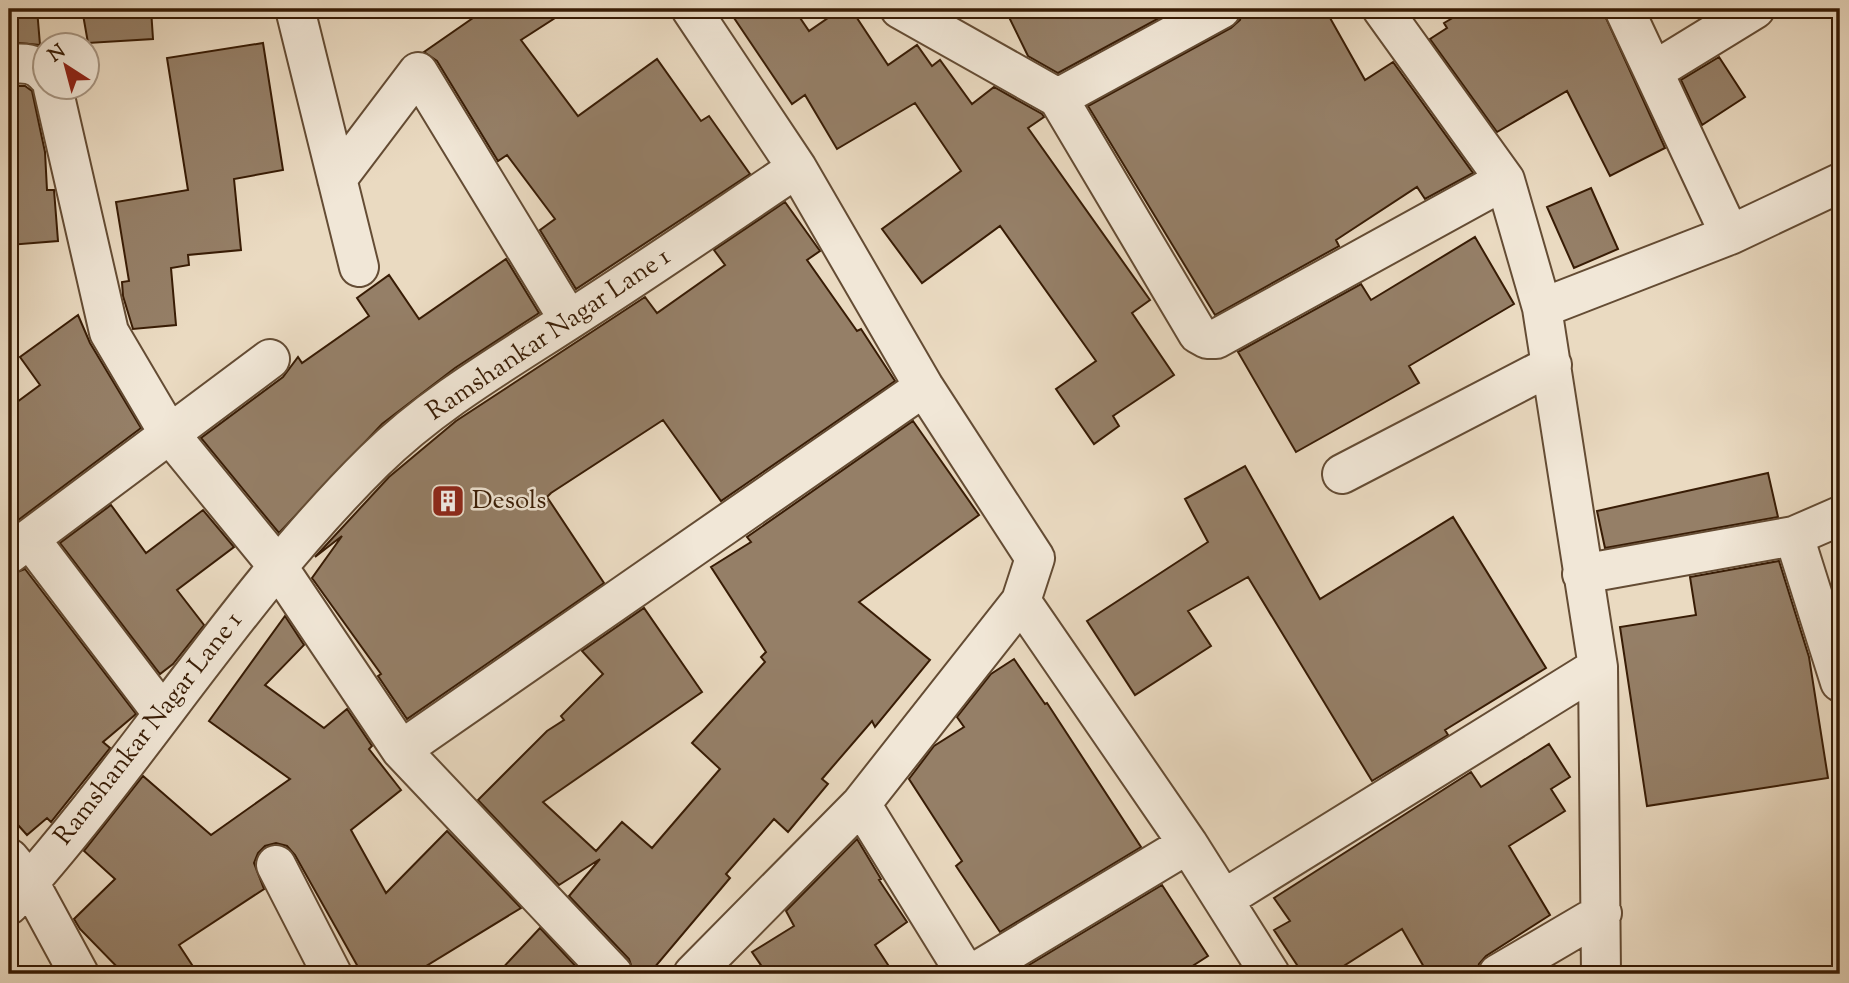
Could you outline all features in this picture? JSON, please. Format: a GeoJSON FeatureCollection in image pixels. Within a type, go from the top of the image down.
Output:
{"type":"FeatureCollection","features":[{"type":"Feature","properties":{"kind":"street"},"geometry":{"type":"LineString","coordinates":[[295,9],[359,267]]}},
{"type":"Feature","properties":{"kind":"street"},"geometry":{"type":"LineString","coordinates":[[691,9],[797,168],[924,387],[1035,558],[1021,601],[861,804],[693,974]]}},
{"type":"Feature","properties":{"kind":"street"},"geometry":{"type":"LineString","coordinates":[[901,9],[1058,98],[1198,334],[1207,339],[1216,340],[1505,180]]}},
{"type":"Feature","properties":{"kind":"street"},"geometry":{"type":"LineString","coordinates":[[1058,98],[1221,9]]}},
{"type":"Feature","properties":{"kind":"street"},"geometry":{"type":"LineString","coordinates":[[1382,9],[1505,180],[1542,308],[1598,667],[1601,974]]}},
{"type":"Feature","properties":{"kind":"street"},"geometry":{"type":"LineString","coordinates":[[1624,9],[1730,234]]}},
{"type":"Feature","properties":{"kind":"street"},"geometry":{"type":"LineString","coordinates":[[1654,71],[1755,9]]}},
{"type":"Feature","properties":{"kind":"street"},"geometry":{"type":"LineString","coordinates":[[9,64],[26,62],[32,65]]}},
{"type":"Feature","properties":{"kind":"street"},"geometry":{"type":"LineString","coordinates":[[337,179],[418,72],[569,320]]}},
{"type":"Feature","properties":{"kind":"street"},"geometry":{"type":"LineString","coordinates":[[56,102],[109,332],[168,432],[276,565],[401,750],[613,974]]}},
{"type":"Feature","properties":{"kind":"street","name":"Ramshankar Nagar Lane 1"},"geometry":{"type":"LineString","coordinates":[[16,881],[163,714],[276,565],[375,460],[458,390],[569,320],[797,168]]}},
{"type":"Feature","properties":{"kind":"street"},"geometry":{"type":"LineString","coordinates":[[1542,308],[1730,234],[1840,183]]}},
{"type":"Feature","properties":{"kind":"street"},"geometry":{"type":"LineString","coordinates":[[163,714],[19,547],[168,432],[271,359]]}},
{"type":"Feature","properties":{"kind":"street"},"geometry":{"type":"LineString","coordinates":[[1342,474],[1552,365]]}},
{"type":"Feature","properties":{"kind":"street"},"geometry":{"type":"LineString","coordinates":[[401,750],[924,387]]}},
{"type":"Feature","properties":{"kind":"street"},"geometry":{"type":"LineString","coordinates":[[1582,574],[1794,536],[1840,516]]}},
{"type":"Feature","properties":{"kind":"street"},"geometry":{"type":"LineString","coordinates":[[1794,536],[1840,682]]}},
{"type":"Feature","properties":{"kind":"street"},"geometry":{"type":"LineString","coordinates":[[1021,601],[1188,844],[1270,974]]}},
{"type":"Feature","properties":{"kind":"street"},"geometry":{"type":"LineString","coordinates":[[1224,899],[1598,667]]}},
{"type":"Feature","properties":{"kind":"street"},"geometry":{"type":"LineString","coordinates":[[861,804],[966,974]]}},
{"type":"Feature","properties":{"kind":"street"},"geometry":{"type":"LineString","coordinates":[[972,974],[1188,844]]}},
{"type":"Feature","properties":{"kind":"street"},"geometry":{"type":"LineString","coordinates":[[276,865],[332,974]]}},
{"type":"Feature","properties":{"kind":"street"},"geometry":{"type":"LineString","coordinates":[[16,881],[79,974]]}},
{"type":"Feature","properties":{"kind":"street"},"geometry":{"type":"LineString","coordinates":[[1498,974],[1602,913]]}},
{"type":"Feature","properties":{"kind":"building"},"geometry":{"type":"Polygon","coordinates":[[[9,9],[37,9],[39,32],[32,32],[32,44],[9,42],[9,9]]]}},
{"type":"Feature","properties":{"kind":"building"},"geometry":{"type":"Polygon","coordinates":[[[82,9],[151,9],[153,39],[102,42],[102,32],[86,32],[82,9]]]}},
{"type":"Feature","properties":{"kind":"building"},"geometry":{"type":"Polygon","coordinates":[[[486,9],[569,9],[521,40],[578,116],[657,59],[701,121],[709,116],[750,174],[576,289],[540,230],[555,219],[507,155],[498,161],[437,61],[424,52],[486,9]]]}},
{"type":"Feature","properties":{"kind":"building"},"geometry":{"type":"Polygon","coordinates":[[[728,9],[794,9],[809,31],[841,9],[851,9],[888,65],[917,45],[932,66],[940,60],[972,104],[994,87],[1042,114],[1044,117],[1028,128],[1150,300],[1132,313],[1174,375],[1113,416],[1119,426],[1094,444],[1056,389],[1096,361],[1000,226],[922,283],[882,229],[961,171],[915,103],[837,149],[805,95],[792,104],[728,9]]]}},
{"type":"Feature","properties":{"kind":"building"},"geometry":{"type":"Polygon","coordinates":[[[1005,9],[1176,9],[1058,73],[1028,56],[1005,9]]]}},
{"type":"Feature","properties":{"kind":"building"},"geometry":{"type":"Polygon","coordinates":[[[1243,9],[1325,9],[1365,80],[1393,62],[1473,173],[1425,199],[1417,187],[1336,240],[1339,246],[1215,315],[1088,106],[1231,28],[1240,20],[1243,9]]]}},
{"type":"Feature","properties":{"kind":"building"},"geometry":{"type":"Polygon","coordinates":[[[1468,9],[1602,9],[1665,148],[1610,176],[1567,91],[1497,132],[1430,39],[1447,28],[1444,23],[1468,9]]]}},
{"type":"Feature","properties":{"kind":"building"},"geometry":{"type":"Polygon","coordinates":[[[263,43],[283,170],[234,179],[241,250],[188,255],[189,265],[171,268],[176,325],[133,329],[123,296],[122,282],[129,281],[116,202],[188,190],[167,58],[263,43]]]}},
{"type":"Feature","properties":{"kind":"building"},"geometry":{"type":"Polygon","coordinates":[[[1719,57],[1745,97],[1702,125],[1681,80],[1719,57]]]}},
{"type":"Feature","properties":{"kind":"building"},"geometry":{"type":"Polygon","coordinates":[[[11,86],[25,86],[32,91],[32,102],[34,102],[45,152],[47,190],[54,190],[58,241],[9,245],[11,86]]]}},
{"type":"Feature","properties":{"kind":"building"},"geometry":{"type":"Polygon","coordinates":[[[1591,188],[1618,249],[1574,268],[1547,207],[1591,188]]]}},
{"type":"Feature","properties":{"kind":"building"},"geometry":{"type":"Polygon","coordinates":[[[785,202],[820,251],[807,260],[857,331],[861,329],[895,381],[721,501],[663,420],[551,493],[547,497],[604,583],[407,719],[378,676],[381,674],[312,578],[342,536],[315,557],[389,477],[456,421],[645,297],[657,313],[725,265],[714,250],[785,202]]]}},
{"type":"Feature","properties":{"kind":"building"},"geometry":{"type":"Polygon","coordinates":[[[1475,237],[1514,304],[1409,366],[1419,383],[1296,452],[1238,352],[1361,284],[1371,300],[1475,237]]]}},
{"type":"Feature","properties":{"kind":"building"},"geometry":{"type":"Polygon","coordinates":[[[506,259],[539,313],[455,368],[382,424],[279,533],[201,438],[283,377],[298,357],[302,363],[369,316],[357,298],[389,275],[419,319],[506,259]]]}},
{"type":"Feature","properties":{"kind":"building"},"geometry":{"type":"Polygon","coordinates":[[[78,315],[90,343],[141,428],[9,527],[9,408],[40,385],[20,357],[78,315]]]}},
{"type":"Feature","properties":{"kind":"building"},"geometry":{"type":"Polygon","coordinates":[[[913,421],[979,515],[859,602],[930,660],[875,727],[872,721],[822,779],[828,784],[788,832],[774,819],[726,874],[730,878],[649,974],[634,974],[629,959],[569,896],[600,859],[559,885],[478,800],[547,731],[564,720],[561,716],[603,674],[582,651],[644,608],[702,692],[543,802],[596,851],[622,822],[652,848],[720,769],[692,743],[765,662],[761,657],[766,652],[711,567],[751,542],[747,537],[913,421]]]}},
{"type":"Feature","properties":{"kind":"building"},"geometry":{"type":"Polygon","coordinates":[[[1245,466],[1320,599],[1453,517],[1546,668],[1445,730],[1448,735],[1372,781],[1248,577],[1188,611],[1211,646],[1135,695],[1087,621],[1208,542],[1185,499],[1245,466]]]}},
{"type":"Feature","properties":{"kind":"building"},"geometry":{"type":"Polygon","coordinates":[[[1768,473],[1778,517],[1605,548],[1597,511],[1768,473]]]}},
{"type":"Feature","properties":{"kind":"building"},"geometry":{"type":"Polygon","coordinates":[[[111,505],[146,553],[203,510],[234,547],[177,590],[204,625],[173,664],[160,674],[60,543],[111,505]]]}},
{"type":"Feature","properties":{"kind":"building"},"geometry":{"type":"Polygon","coordinates":[[[1779,561],[1809,657],[1828,778],[1647,806],[1620,627],[1696,615],[1690,577],[1779,561]]]}},
{"type":"Feature","properties":{"kind":"building"},"geometry":{"type":"Polygon","coordinates":[[[25,569],[136,714],[103,742],[110,748],[51,822],[47,818],[27,835],[9,815],[9,575],[25,569]]]}},
{"type":"Feature","properties":{"kind":"building"},"geometry":{"type":"Polygon","coordinates":[[[285,616],[304,645],[265,685],[324,728],[347,709],[372,746],[369,749],[401,790],[351,830],[386,893],[447,831],[521,908],[413,974],[362,974],[295,855],[287,846],[276,843],[265,846],[254,863],[264,889],[179,945],[198,974],[124,974],[80,929],[74,919],[115,879],[84,851],[143,776],[211,835],[290,779],[209,721],[285,616]]]}},
{"type":"Feature","properties":{"kind":"building"},"geometry":{"type":"Polygon","coordinates":[[[1014,659],[1045,704],[1047,703],[1141,847],[1000,932],[956,866],[962,861],[909,779],[934,746],[964,727],[957,717],[991,674],[1014,659]]]}},
{"type":"Feature","properties":{"kind":"building"},"geometry":{"type":"Polygon","coordinates":[[[1549,744],[1570,777],[1551,789],[1565,811],[1509,846],[1550,915],[1486,956],[1479,964],[1476,974],[1428,974],[1402,929],[1331,974],[1303,974],[1274,930],[1290,921],[1274,898],[1471,772],[1481,787],[1549,744]]]}},
{"type":"Feature","properties":{"kind":"building"},"geometry":{"type":"Polygon","coordinates":[[[857,839],[881,879],[879,880],[907,922],[875,945],[894,974],[767,974],[752,952],[794,926],[786,911],[857,839]]]}},
{"type":"Feature","properties":{"kind":"building"},"geometry":{"type":"Polygon","coordinates":[[[1162,885],[1208,956],[1180,974],[1028,974],[1024,968],[1162,885]]]}},
{"type":"Feature","properties":{"kind":"building"},"geometry":{"type":"Polygon","coordinates":[[[540,928],[583,974],[497,974],[540,928]]]}},
{"type":"Feature","properties":{"kind":"place","name":"Desols"},"geometry":{"type":"Point","coordinates":[448,501]}}]}
